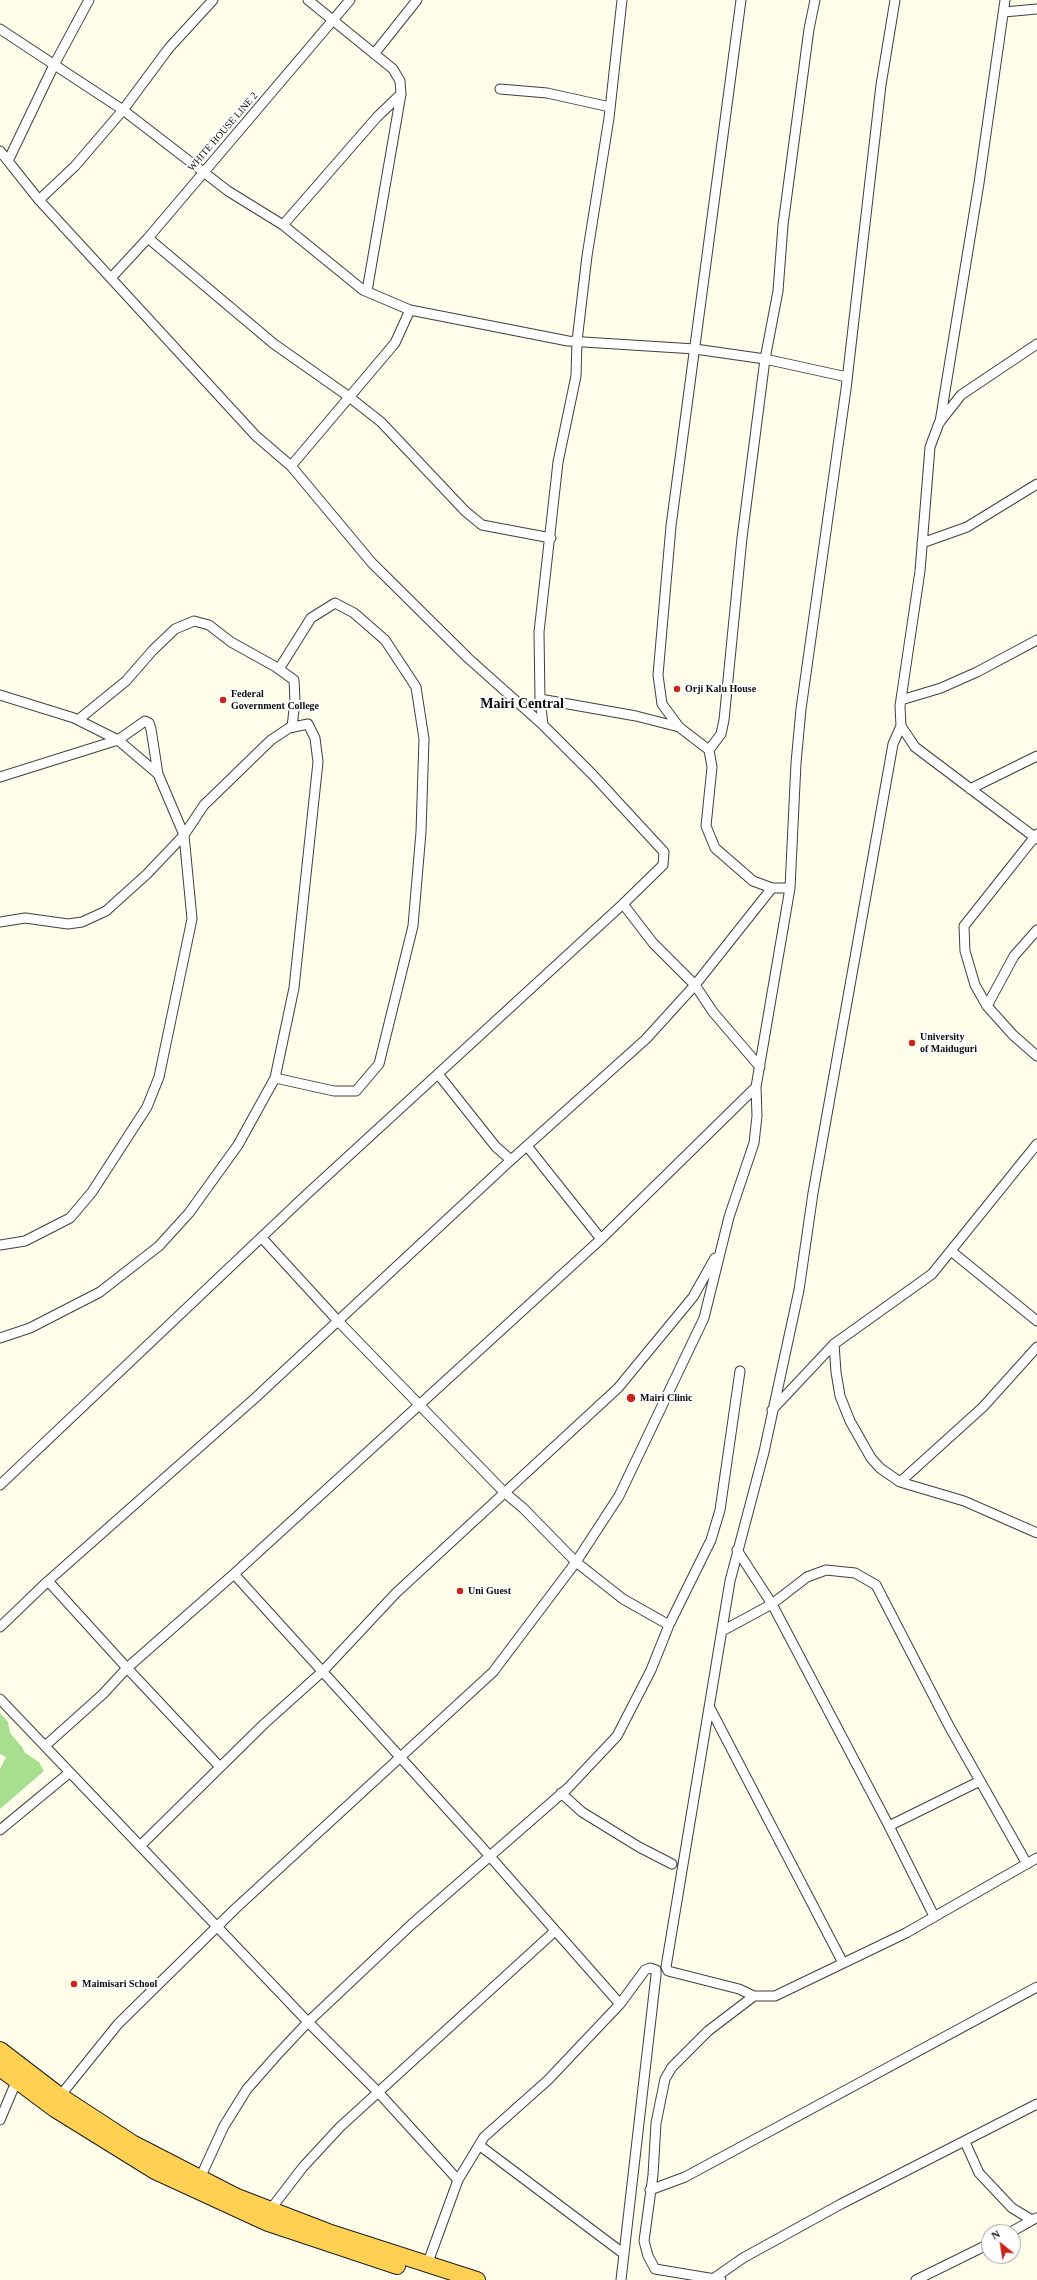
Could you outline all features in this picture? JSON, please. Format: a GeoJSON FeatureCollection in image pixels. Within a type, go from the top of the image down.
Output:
{"type":"FeatureCollection","features":[{"type":"Feature","properties":{"kind":"highway"},"geometry":{"type":"LineString","coordinates":[[0,2050],[60,2096],[132,2143],[200,2178],[270,2210],[302,2229],[446,2277],[478,2280]]}},
{"type":"Feature","properties":{"kind":"highway"},"geometry":{"type":"LineString","coordinates":[[0,2068],[16,2082],[155,2171],[268,2223],[302,2229],[427,2265],[446,2277]]}},
{"type":"Feature","properties":{"kind":"street"},"geometry":{"type":"LineString","coordinates":[[8,161],[54,65],[89,0]]}},
{"type":"Feature","properties":{"kind":"street"},"geometry":{"type":"LineString","coordinates":[[40,200],[75,166],[123,110],[169,48],[213,0]]}},
{"type":"Feature","properties":{"kind":"street"},"geometry":{"type":"LineString","coordinates":[[308,0],[332,21],[394,69],[400,81],[401,94],[367,291]]}},
{"type":"Feature","properties":{"kind":"street","name":"WHITE HOUSE LINE 2"},"geometry":{"type":"LineString","coordinates":[[111,278],[148,238],[203,171],[350,0]]}},
{"type":"Feature","properties":{"kind":"street"},"geometry":{"type":"LineString","coordinates":[[374,54],[417,0]]}},
{"type":"Feature","properties":{"kind":"street"},"geometry":{"type":"LineString","coordinates":[[543,725],[540,699],[539,632],[551,538],[558,462],[576,376],[577,341],[610,106],[622,0]]}},
{"type":"Feature","properties":{"kind":"street"},"geometry":{"type":"LineString","coordinates":[[741,0],[672,526],[658,675],[662,704],[679,727],[709,750],[712,767],[706,826],[715,848],[753,881],[772,888],[790,888]]}},
{"type":"Feature","properties":{"kind":"street"},"geometry":{"type":"LineString","coordinates":[[709,750],[721,734],[724,720],[742,538],[765,358],[778,291],[783,226],[809,29],[815,0]]}},
{"type":"Feature","properties":{"kind":"street"},"geometry":{"type":"LineString","coordinates":[[60,2096],[118,2024],[217,1927],[493,1672],[576,1562],[619,1496],[704,1318],[729,1217],[754,1142],[757,1116],[756,1087],[790,888],[796,763],[801,709],[814,629],[847,377],[881,85],[895,0]]}},
{"type":"Feature","properties":{"kind":"street"},"geometry":{"type":"LineString","coordinates":[[1005,0],[979,183],[940,423],[930,447],[920,571],[901,700],[900,717],[901,726],[915,747],[970,790],[1037,837],[964,926],[965,951],[973,978],[987,1006],[1013,1035],[1037,1056]]}},
{"type":"Feature","properties":{"kind":"street"},"geometry":{"type":"LineString","coordinates":[[1004,12],[1037,9]]}},
{"type":"Feature","properties":{"kind":"street"},"geometry":{"type":"LineString","coordinates":[[0,29],[123,110],[228,191],[283,225],[367,291],[410,310],[577,341],[695,349],[765,358],[847,377]]}},
{"type":"Feature","properties":{"kind":"street"},"geometry":{"type":"LineString","coordinates":[[500,89],[547,92],[610,106]]}},
{"type":"Feature","properties":{"kind":"street"},"geometry":{"type":"LineString","coordinates":[[283,225],[377,117],[401,94]]}},
{"type":"Feature","properties":{"kind":"street"},"geometry":{"type":"LineString","coordinates":[[0,151],[40,200],[256,436],[291,466],[372,563],[468,658],[543,725],[593,775],[664,852],[664,865],[624,904],[438,1074],[0,1485]]}},
{"type":"Feature","properties":{"kind":"street"},"geometry":{"type":"LineString","coordinates":[[148,238],[274,344],[348,396],[380,422],[465,511],[482,525],[551,538]]}},
{"type":"Feature","properties":{"kind":"street"},"geometry":{"type":"LineString","coordinates":[[291,466],[348,396],[395,343],[410,310]]}},
{"type":"Feature","properties":{"kind":"street"},"geometry":{"type":"LineString","coordinates":[[940,423],[961,395],[1037,344]]}},
{"type":"Feature","properties":{"kind":"street"},"geometry":{"type":"LineString","coordinates":[[922,543],[967,527],[1037,484]]}},
{"type":"Feature","properties":{"kind":"street"},"geometry":{"type":"LineString","coordinates":[[275,1078],[334,1091],[356,1091],[379,1064],[413,926],[421,832],[424,739],[416,687],[385,640],[354,613],[335,603],[311,618],[279,668]]}},
{"type":"Feature","properties":{"kind":"street"},"geometry":{"type":"LineString","coordinates":[[78,720],[126,681],[152,650],[175,628],[194,621],[209,626],[231,642],[279,668],[294,680],[295,701],[292,727]]}},
{"type":"Feature","properties":{"kind":"street"},"geometry":{"type":"LineString","coordinates":[[901,700],[941,688],[978,672],[1037,640]]}},
{"type":"Feature","properties":{"kind":"street"},"geometry":{"type":"LineString","coordinates":[[0,695],[78,720],[118,740],[158,774]]}},
{"type":"Feature","properties":{"kind":"street"},"geometry":{"type":"LineString","coordinates":[[540,699],[636,716],[679,727]]}},
{"type":"Feature","properties":{"kind":"street"},"geometry":{"type":"LineString","coordinates":[[0,777],[118,740],[145,721],[149,723],[158,774],[184,835],[192,919],[159,1078],[147,1107],[92,1192],[70,1218],[25,1241],[0,1245]]}},
{"type":"Feature","properties":{"kind":"street"},"geometry":{"type":"LineString","coordinates":[[0,922],[25,918],[68,924],[82,922],[106,911],[147,874],[184,835],[204,805],[271,740],[292,727],[308,724],[315,738],[318,762],[294,988],[275,1078],[238,1146],[190,1213],[159,1246],[100,1292],[30,1328],[0,1338]]}},
{"type":"Feature","properties":{"kind":"street"},"geometry":{"type":"LineString","coordinates":[[901,726],[893,744],[813,1193],[798,1290],[757,1479],[737,1550],[666,1967],[668,1971],[739,1989],[754,1996],[775,1996],[906,1933],[1037,1858]]}},
{"type":"Feature","properties":{"kind":"street"},"geometry":{"type":"LineString","coordinates":[[970,790],[1037,756]]}},
{"type":"Feature","properties":{"kind":"street"},"geometry":{"type":"LineString","coordinates":[[0,1627],[48,1581],[254,1399],[511,1160],[646,1039],[695,985],[772,888]]}},
{"type":"Feature","properties":{"kind":"street"},"geometry":{"type":"LineString","coordinates":[[624,904],[654,943],[695,985],[714,1012],[760,1066]]}},
{"type":"Feature","properties":{"kind":"street"},"geometry":{"type":"LineString","coordinates":[[987,1006],[1014,956],[1037,930]]}},
{"type":"Feature","properties":{"kind":"street"},"geometry":{"type":"LineString","coordinates":[[438,1074],[496,1147],[511,1160]]}},
{"type":"Feature","properties":{"kind":"street"},"geometry":{"type":"LineString","coordinates":[[44,1746],[103,1694],[126,1668],[234,1574],[601,1239],[756,1087]]}},
{"type":"Feature","properties":{"kind":"street"},"geometry":{"type":"LineString","coordinates":[[772,1410],[834,1344],[897,1297],[922,1282],[951,1252],[1037,1144]]}},
{"type":"Feature","properties":{"kind":"street"},"geometry":{"type":"LineString","coordinates":[[527,1146],[601,1239]]}},
{"type":"Feature","properties":{"kind":"street"},"geometry":{"type":"LineString","coordinates":[[262,1238],[338,1322],[420,1404],[504,1492],[523,1508],[576,1562],[622,1599],[669,1625]]}},
{"type":"Feature","properties":{"kind":"street"},"geometry":{"type":"LineString","coordinates":[[140,1846],[220,1767],[323,1671],[396,1593],[618,1388],[692,1297],[720,1249]]}},
{"type":"Feature","properties":{"kind":"street"},"geometry":{"type":"LineString","coordinates":[[951,1252],[1037,1321]]}},
{"type":"Feature","properties":{"kind":"street"},"geometry":{"type":"LineString","coordinates":[[834,1344],[836,1372],[840,1396],[850,1421],[871,1458],[880,1468],[900,1482],[964,1501],[1037,1533]]}},
{"type":"Feature","properties":{"kind":"street"},"geometry":{"type":"LineString","coordinates":[[900,1482],[983,1407],[1037,1347]]}},
{"type":"Feature","properties":{"kind":"street"},"geometry":{"type":"LineString","coordinates":[[200,2178],[224,2126],[247,2089],[308,2022],[412,1924],[561,1793],[617,1736],[651,1670],[669,1625],[711,1540],[720,1510],[740,1371]]}},
{"type":"Feature","properties":{"kind":"street"},"geometry":{"type":"LineString","coordinates":[[737,1550],[772,1604],[889,1826],[934,1916]]}},
{"type":"Feature","properties":{"kind":"street"},"geometry":{"type":"LineString","coordinates":[[724,1630],[772,1604],[807,1577],[826,1570],[855,1573],[876,1585],[980,1781],[1027,1864]]}},
{"type":"Feature","properties":{"kind":"street"},"geometry":{"type":"LineString","coordinates":[[234,1574],[490,1857],[620,2004]]}},
{"type":"Feature","properties":{"kind":"street"},"geometry":{"type":"LineString","coordinates":[[48,1581],[126,1668],[220,1767]]}},
{"type":"Feature","properties":{"kind":"street"},"geometry":{"type":"LineString","coordinates":[[0,1699],[69,1773],[378,2093],[458,2180]]}},
{"type":"Feature","properties":{"kind":"street"},"geometry":{"type":"LineString","coordinates":[[710,1708],[843,1963]]}},
{"type":"Feature","properties":{"kind":"street"},"geometry":{"type":"LineString","coordinates":[[0,1830],[69,1773]]}},
{"type":"Feature","properties":{"kind":"street"},"geometry":{"type":"LineString","coordinates":[[889,1826],[980,1781]]}},
{"type":"Feature","properties":{"kind":"street"},"geometry":{"type":"LineString","coordinates":[[561,1793],[582,1812],[639,1847],[672,1864]]}},
{"type":"Feature","properties":{"kind":"street"},"geometry":{"type":"LineString","coordinates":[[270,2210],[303,2167],[340,2127],[555,1931]]}},
{"type":"Feature","properties":{"kind":"street"},"geometry":{"type":"LineString","coordinates":[[427,2265],[458,2180],[484,2137],[548,2080],[620,2004],[645,1970],[650,1968],[656,1970],[621,2280]]}},
{"type":"Feature","properties":{"kind":"street"},"geometry":{"type":"LineString","coordinates":[[650,2190],[685,2177],[1037,1987]]}},
{"type":"Feature","properties":{"kind":"street"},"geometry":{"type":"LineString","coordinates":[[754,1996],[708,2031],[672,2067],[665,2078],[656,2123],[644,2240],[648,2256],[655,2268],[717,2280],[743,2258],[841,2204],[1037,2104]]}},
{"type":"Feature","properties":{"kind":"street"},"geometry":{"type":"LineString","coordinates":[[0,2120],[16,2082]]}},
{"type":"Feature","properties":{"kind":"street"},"geometry":{"type":"LineString","coordinates":[[965,2142],[979,2173],[1012,2208],[1035,2219]]}},
{"type":"Feature","properties":{"kind":"street"},"geometry":{"type":"LineString","coordinates":[[479,2145],[624,2254]]}},
{"type":"Feature","properties":{"kind":"street"},"geometry":{"type":"LineString","coordinates":[[1021,2227],[1035,2219]]}},
{"type":"Feature","properties":{"kind":"street"},"geometry":{"type":"LineString","coordinates":[[916,2280],[981,2248]]}},
{"type":"Feature","properties":{"kind":"green space"},"geometry":{"type":"Polygon","coordinates":[[[0,1713],[8,1722],[10,1733],[25,1753],[39,1762],[44,1771],[0,1809],[0,1769],[6,1757],[0,1754],[0,1713]]]}},
{"type":"Feature","properties":{"kind":"place","name":"Orji Kalu House"},"geometry":{"type":"Point","coordinates":[677,689]}},
{"type":"Feature","properties":{"kind":"place","name":"Federal Government College"},"geometry":{"type":"Point","coordinates":[223,700]}},
{"type":"Feature","properties":{"kind":"place","name":"University of Maiduguri"},"geometry":{"type":"Point","coordinates":[912,1043]}},
{"type":"Feature","properties":{"kind":"place","name":"Mairi Clinic"},"geometry":{"type":"Point","coordinates":[631,1398]}},
{"type":"Feature","properties":{"kind":"place","name":"Uni Guest"},"geometry":{"type":"Point","coordinates":[460,1591]}},
{"type":"Feature","properties":{"kind":"place","name":"Maimisari School"},"geometry":{"type":"Point","coordinates":[74,1984]}},
{"type":"Feature","properties":{"kind":"district","name":"Mairi Central"},"geometry":{"type":"Point","coordinates":[522,704]}}]}
